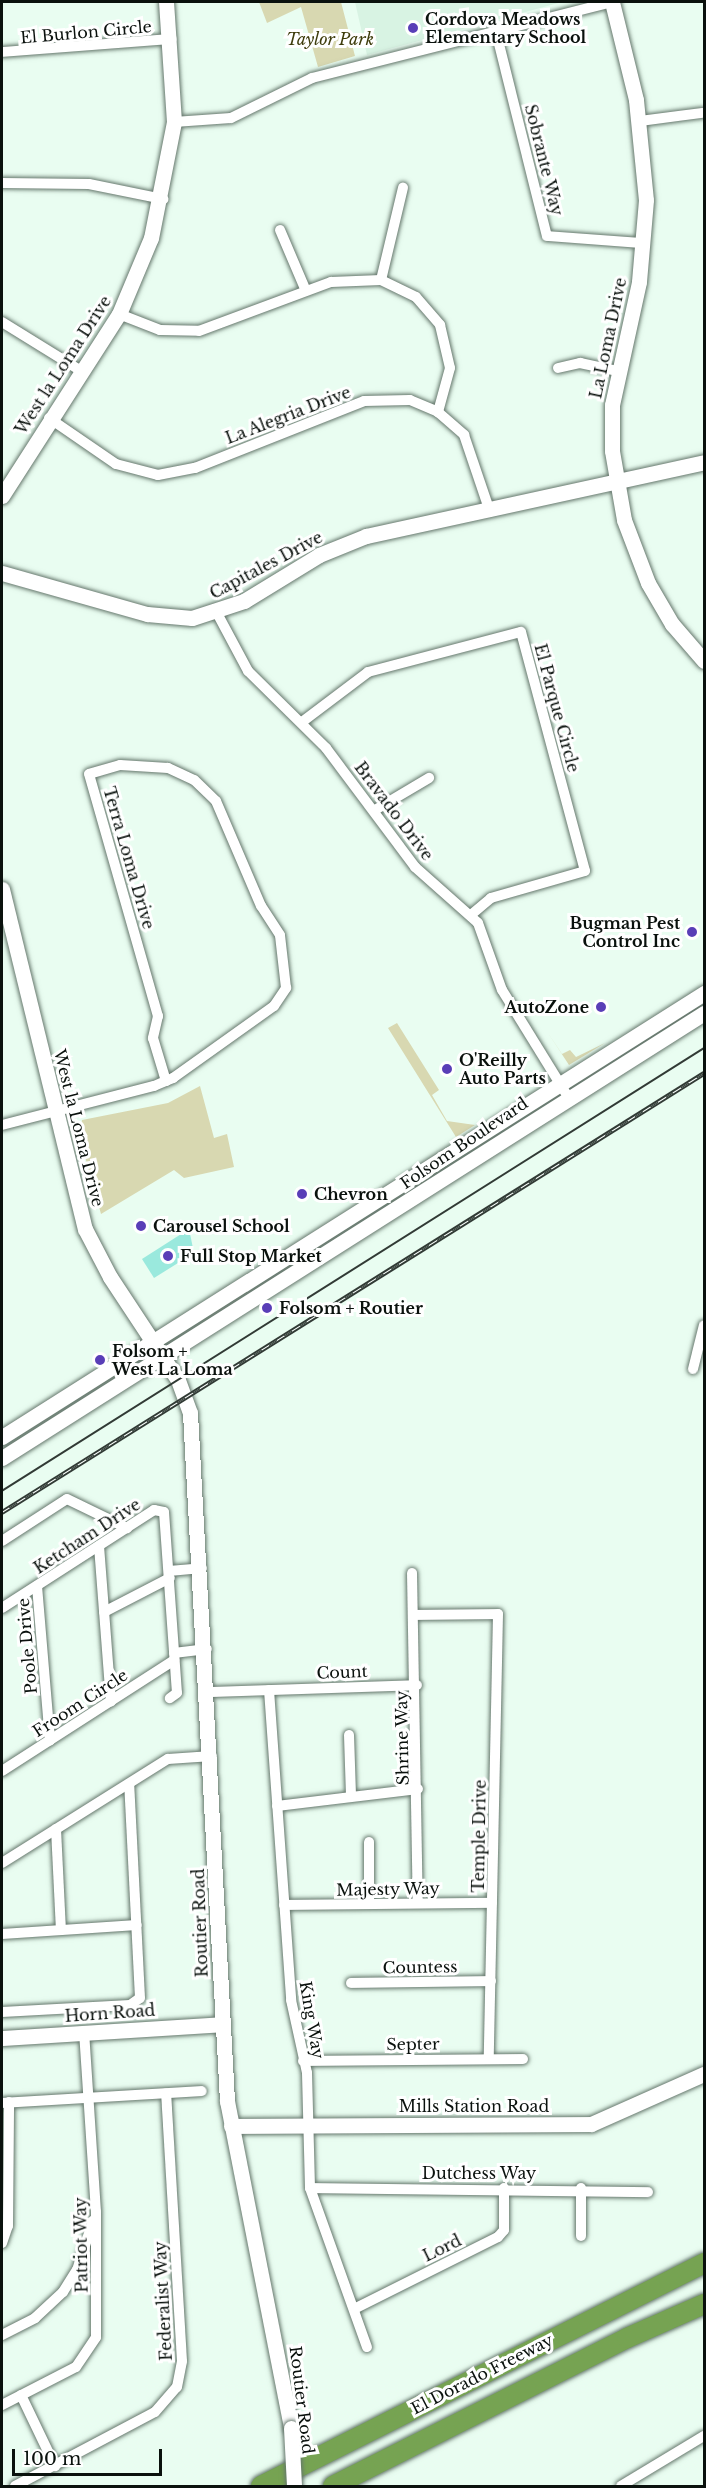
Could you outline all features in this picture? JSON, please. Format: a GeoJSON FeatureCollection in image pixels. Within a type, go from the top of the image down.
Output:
{"type":"FeatureCollection","features":[{"type":"Feature","properties":{"kind":"highway","name":"El Dorado Freeway"},"geometry":{"type":"LineString","coordinates":[[261,2487],[705,2263]]}},
{"type":"Feature","properties":{"kind":"highway","name":"El Dorado Freeway"},"geometry":{"type":"LineString","coordinates":[[333,2487],[627,2338],[705,2304]]}},
{"type":"Feature","properties":{"kind":"street","name":"West la Loma Drive"},"geometry":{"type":"LineString","coordinates":[[2,496],[49,418],[83,372],[119,314],[163,199],[174,122],[172,39],[166,2]]}},
{"type":"Feature","properties":{"kind":"street"},"geometry":{"type":"LineString","coordinates":[[174,122],[231,118],[312,78],[613,2]]}},
{"type":"Feature","properties":{"kind":"street","name":"La Loma Drive"},"geometry":{"type":"LineString","coordinates":[[613,2],[640,121],[643,243],[619,371],[611,429],[618,480],[624,520],[648,584],[672,624],[705,662]]}},
{"type":"Feature","properties":{"kind":"street","name":"Sobrante Way"},"geometry":{"type":"LineString","coordinates":[[496,32],[547,236],[643,243]]}},
{"type":"Feature","properties":{"kind":"street","name":"El Burlon Circle"},"geometry":{"type":"LineString","coordinates":[[2,52],[172,39]]}},
{"type":"Feature","properties":{"kind":"street"},"geometry":{"type":"LineString","coordinates":[[640,121],[702,113]]}},
{"type":"Feature","properties":{"kind":"street"},"geometry":{"type":"LineString","coordinates":[[2,183],[89,184],[163,199]]}},
{"type":"Feature","properties":{"kind":"street"},"geometry":{"type":"LineString","coordinates":[[381,280],[403,188]]}},
{"type":"Feature","properties":{"kind":"street"},"geometry":{"type":"LineString","coordinates":[[280,230],[306,291]]}},
{"type":"Feature","properties":{"kind":"street"},"geometry":{"type":"LineString","coordinates":[[119,314],[148,327],[185,333],[216,327],[306,291],[343,279],[381,280],[416,297],[440,326],[450,368],[438,412]]}},
{"type":"Feature","properties":{"kind":"street"},"geometry":{"type":"LineString","coordinates":[[2,322],[83,372]]}},
{"type":"Feature","properties":{"kind":"street"},"geometry":{"type":"LineString","coordinates":[[558,368],[580,363],[619,371]]}},
{"type":"Feature","properties":{"kind":"street","name":"La Alegria Drive"},"geometry":{"type":"LineString","coordinates":[[49,418],[116,464],[158,475],[195,468],[364,401],[396,398],[438,412],[470,445],[490,512]]}},
{"type":"Feature","properties":{"kind":"street","name":"Capitales Drive"},"geometry":{"type":"LineString","coordinates":[[2,573],[160,617],[217,613],[347,543],[705,462]]}},
{"type":"Feature","properties":{"kind":"street","name":"Bravado Drive"},"geometry":{"type":"LineString","coordinates":[[217,613],[248,671],[302,722],[375,810],[415,867],[471,915],[485,937],[502,990],[565,1091]]}},
{"type":"Feature","properties":{"kind":"street","name":"El Parque Circle"},"geometry":{"type":"LineString","coordinates":[[302,722],[368,672],[521,632],[585,871],[491,898],[471,915]]}},
{"type":"Feature","properties":{"kind":"street","name":"Terra Loma Drive"},"geometry":{"type":"LineString","coordinates":[[2,1125],[166,1081],[274,1006],[287,981],[280,935],[261,906],[216,801],[179,772],[120,765],[89,774],[158,1016],[153,1038],[166,1081]]}},
{"type":"Feature","properties":{"kind":"street"},"geometry":{"type":"LineString","coordinates":[[375,810],[429,778]]}},
{"type":"Feature","properties":{"kind":"street","name":"West la Loma Drive"},"geometry":{"type":"LineString","coordinates":[[2,889],[86,1229],[110,1277],[164,1358]]}},
{"type":"Feature","properties":{"kind":"street","name":"Folsom Boulevard"},"geometry":{"type":"LineString","coordinates":[[2,1458],[298,1273],[705,993]]}},
{"type":"Feature","properties":{"kind":"street","name":"Folsom Boulevard"},"geometry":{"type":"LineString","coordinates":[[2,1437],[341,1222],[565,1091],[705,1013]]}},
{"type":"Feature","properties":{"kind":"street"},"geometry":{"type":"LineString","coordinates":[[298,1273],[309,1257],[340,1234],[341,1222]]}},
{"type":"Feature","properties":{"kind":"street"},"geometry":{"type":"LineString","coordinates":[[693,1369],[705,1324]]}},
{"type":"Feature","properties":{"kind":"street","name":"Routier Road"},"geometry":{"type":"LineString","coordinates":[[164,1358],[190,1413],[207,1649],[222,2024],[231,2126],[291,2428],[294,2487]]}},
{"type":"Feature","properties":{"kind":"street"},"geometry":{"type":"LineString","coordinates":[[2,1540],[67,1499],[126,1528]]}},
{"type":"Feature","properties":{"kind":"street","name":"Ketcham Drive"},"geometry":{"type":"LineString","coordinates":[[2,1608],[154,1510],[164,1512],[169,1574]]}},
{"type":"Feature","properties":{"kind":"street"},"geometry":{"type":"LineString","coordinates":[[99,1546],[111,1702]]}},
{"type":"Feature","properties":{"kind":"street"},"geometry":{"type":"LineString","coordinates":[[104,1612],[169,1574],[202,1568]]}},
{"type":"Feature","properties":{"kind":"street","name":"Shrine Way"},"geometry":{"type":"LineString","coordinates":[[412,1573],[417,1685],[417,1903]]}},
{"type":"Feature","properties":{"kind":"street"},"geometry":{"type":"LineString","coordinates":[[169,1574],[177,1693],[170,1698]]}},
{"type":"Feature","properties":{"kind":"street","name":"Poole Drive"},"geometry":{"type":"LineString","coordinates":[[37,1586],[50,1740]]}},
{"type":"Feature","properties":{"kind":"street","name":"Temple Drive"},"geometry":{"type":"LineString","coordinates":[[414,1615],[498,1614],[489,2059]]}},
{"type":"Feature","properties":{"kind":"street"},"geometry":{"type":"LineString","coordinates":[[174,1656],[207,1649]]}},
{"type":"Feature","properties":{"kind":"street","name":"Froom Circle"},"geometry":{"type":"LineString","coordinates":[[2,1771],[111,1702],[174,1656]]}},
{"type":"Feature","properties":{"kind":"street","name":"Count"},"geometry":{"type":"LineString","coordinates":[[209,1692],[417,1685]]}},
{"type":"Feature","properties":{"kind":"street","name":"King Way"},"geometry":{"type":"LineString","coordinates":[[269,1690],[291,2000],[303,2061],[310,2188],[367,2347]]}},
{"type":"Feature","properties":{"kind":"street"},"geometry":{"type":"LineString","coordinates":[[349,1735],[351,1796]]}},
{"type":"Feature","properties":{"kind":"street"},"geometry":{"type":"LineString","coordinates":[[2,1863],[168,1759],[212,1756]]}},
{"type":"Feature","properties":{"kind":"street"},"geometry":{"type":"LineString","coordinates":[[2,2012],[134,2004],[142,1993],[129,1784]]}},
{"type":"Feature","properties":{"kind":"street"},"geometry":{"type":"LineString","coordinates":[[277,1806],[418,1789]]}},
{"type":"Feature","properties":{"kind":"street"},"geometry":{"type":"LineString","coordinates":[[56,1829],[61,1930]]}},
{"type":"Feature","properties":{"kind":"street"},"geometry":{"type":"LineString","coordinates":[[369,1842],[369,1904]]}},
{"type":"Feature","properties":{"kind":"street","name":"Majesty Way"},"geometry":{"type":"LineString","coordinates":[[284,1905],[492,1903]]}},
{"type":"Feature","properties":{"kind":"street"},"geometry":{"type":"LineString","coordinates":[[2,1934],[137,1925]]}},
{"type":"Feature","properties":{"kind":"street","name":"Countess"},"geometry":{"type":"LineString","coordinates":[[351,1983],[491,1981]]}},
{"type":"Feature","properties":{"kind":"street","name":"Horn Road"},"geometry":{"type":"LineString","coordinates":[[2,2038],[222,2024]]}},
{"type":"Feature","properties":{"kind":"street","name":"Patriot Way"},"geometry":{"type":"LineString","coordinates":[[2,2405],[76,2367],[96,2337],[96,2212],[84,2033]]}},
{"type":"Feature","properties":{"kind":"street","name":"Septer"},"geometry":{"type":"LineString","coordinates":[[303,2061],[523,2059]]}},
{"type":"Feature","properties":{"kind":"street","name":"Mills Station Road"},"geometry":{"type":"LineString","coordinates":[[231,2126],[591,2124],[705,2073]]}},
{"type":"Feature","properties":{"kind":"street"},"geometry":{"type":"LineString","coordinates":[[2,2243],[8,2226],[5,2103],[202,2091]]}},
{"type":"Feature","properties":{"kind":"street","name":"Federalist Way"},"geometry":{"type":"LineString","coordinates":[[15,2487],[155,2412],[181,2374],[166,2093]]}},
{"type":"Feature","properties":{"kind":"street","name":"Dutchess Way"},"geometry":{"type":"LineString","coordinates":[[310,2188],[581,2188],[648,2192]]}},
{"type":"Feature","properties":{"kind":"street","name":"Lord"},"geometry":{"type":"LineString","coordinates":[[354,2309],[498,2237],[504,2230],[504,2188]]}},
{"type":"Feature","properties":{"kind":"street"},"geometry":{"type":"LineString","coordinates":[[581,2188],[581,2236]]}},
{"type":"Feature","properties":{"kind":"street"},"geometry":{"type":"LineString","coordinates":[[2,2335],[35,2318],[63,2292],[77,2270],[96,2212]]}},
{"type":"Feature","properties":{"kind":"street"},"geometry":{"type":"LineString","coordinates":[[21,2396],[55,2466]]}},
{"type":"Feature","properties":{"kind":"street"},"geometry":{"type":"LineString","coordinates":[[621,2487],[705,2436]]}},
{"type":"Feature","properties":{"kind":"shaded area","name":"Cordova Meadows Elementary School"},"geometry":{"type":"Polygon","coordinates":[[[355,2],[562,2],[367,55],[355,2]]]}},
{"type":"Feature","properties":{"kind":"green space","name":"Taylor Park"},"geometry":{"type":"Polygon","coordinates":[[[259,2],[341,2],[355,56],[318,67],[301,7],[267,23],[259,2]]]}},
{"type":"Feature","properties":{"kind":"green space"},"geometry":{"type":"Polygon","coordinates":[[[397,1023],[439,1090],[432,1095],[447,1121],[475,1125],[456,1137],[388,1028],[397,1023]]]}},
{"type":"Feature","properties":{"kind":"green space"},"geometry":{"type":"Polygon","coordinates":[[[546,1030],[562,1054],[570,1050],[576,1057],[605,1043],[569,1065],[546,1030]]]}},
{"type":"Feature","properties":{"kind":"green space"},"geometry":{"type":"Polygon","coordinates":[[[200,1086],[214,1138],[227,1134],[234,1167],[184,1178],[174,1170],[101,1214],[79,1135],[82,1120],[168,1103],[200,1086]]]}},
{"type":"Feature","properties":{"kind":"building","name":"Full Stop Market"},"geometry":{"type":"Polygon","coordinates":[[[189,1229],[194,1253],[154,1278],[142,1259],[189,1229]]]}},
{"type":"Feature","properties":{"kind":"tram line"},"geometry":{"type":"LineString","coordinates":[[2,1491],[704,1048]]}},
{"type":"Feature","properties":{"kind":"railway"},"geometry":{"type":"LineString","coordinates":[[2,1512],[704,1073]]}},
{"type":"Feature","properties":{"kind":"place","name":"Cordova Meadows Elementary School"},"geometry":{"type":"Point","coordinates":[413,28]}},
{"type":"Feature","properties":{"kind":"place","name":"Bugman Pest Control Inc"},"geometry":{"type":"Point","coordinates":[692,932]}},
{"type":"Feature","properties":{"kind":"place","name":"AutoZone"},"geometry":{"type":"Point","coordinates":[601,1007]}},
{"type":"Feature","properties":{"kind":"place","name":"O'Reilly Auto Parts"},"geometry":{"type":"Point","coordinates":[447,1069]}},
{"type":"Feature","properties":{"kind":"place","name":"Chevron"},"geometry":{"type":"Point","coordinates":[302,1194]}},
{"type":"Feature","properties":{"kind":"place","name":"Carousel School"},"geometry":{"type":"Point","coordinates":[141,1226]}},
{"type":"Feature","properties":{"kind":"place","name":"Full Stop Market"},"geometry":{"type":"Point","coordinates":[168,1256]}},
{"type":"Feature","properties":{"kind":"place","name":"Folsom + Routier"},"geometry":{"type":"Point","coordinates":[267,1308]}},
{"type":"Feature","properties":{"kind":"place","name":"Folsom + West La Loma"},"geometry":{"type":"Point","coordinates":[100,1360]}}]}
